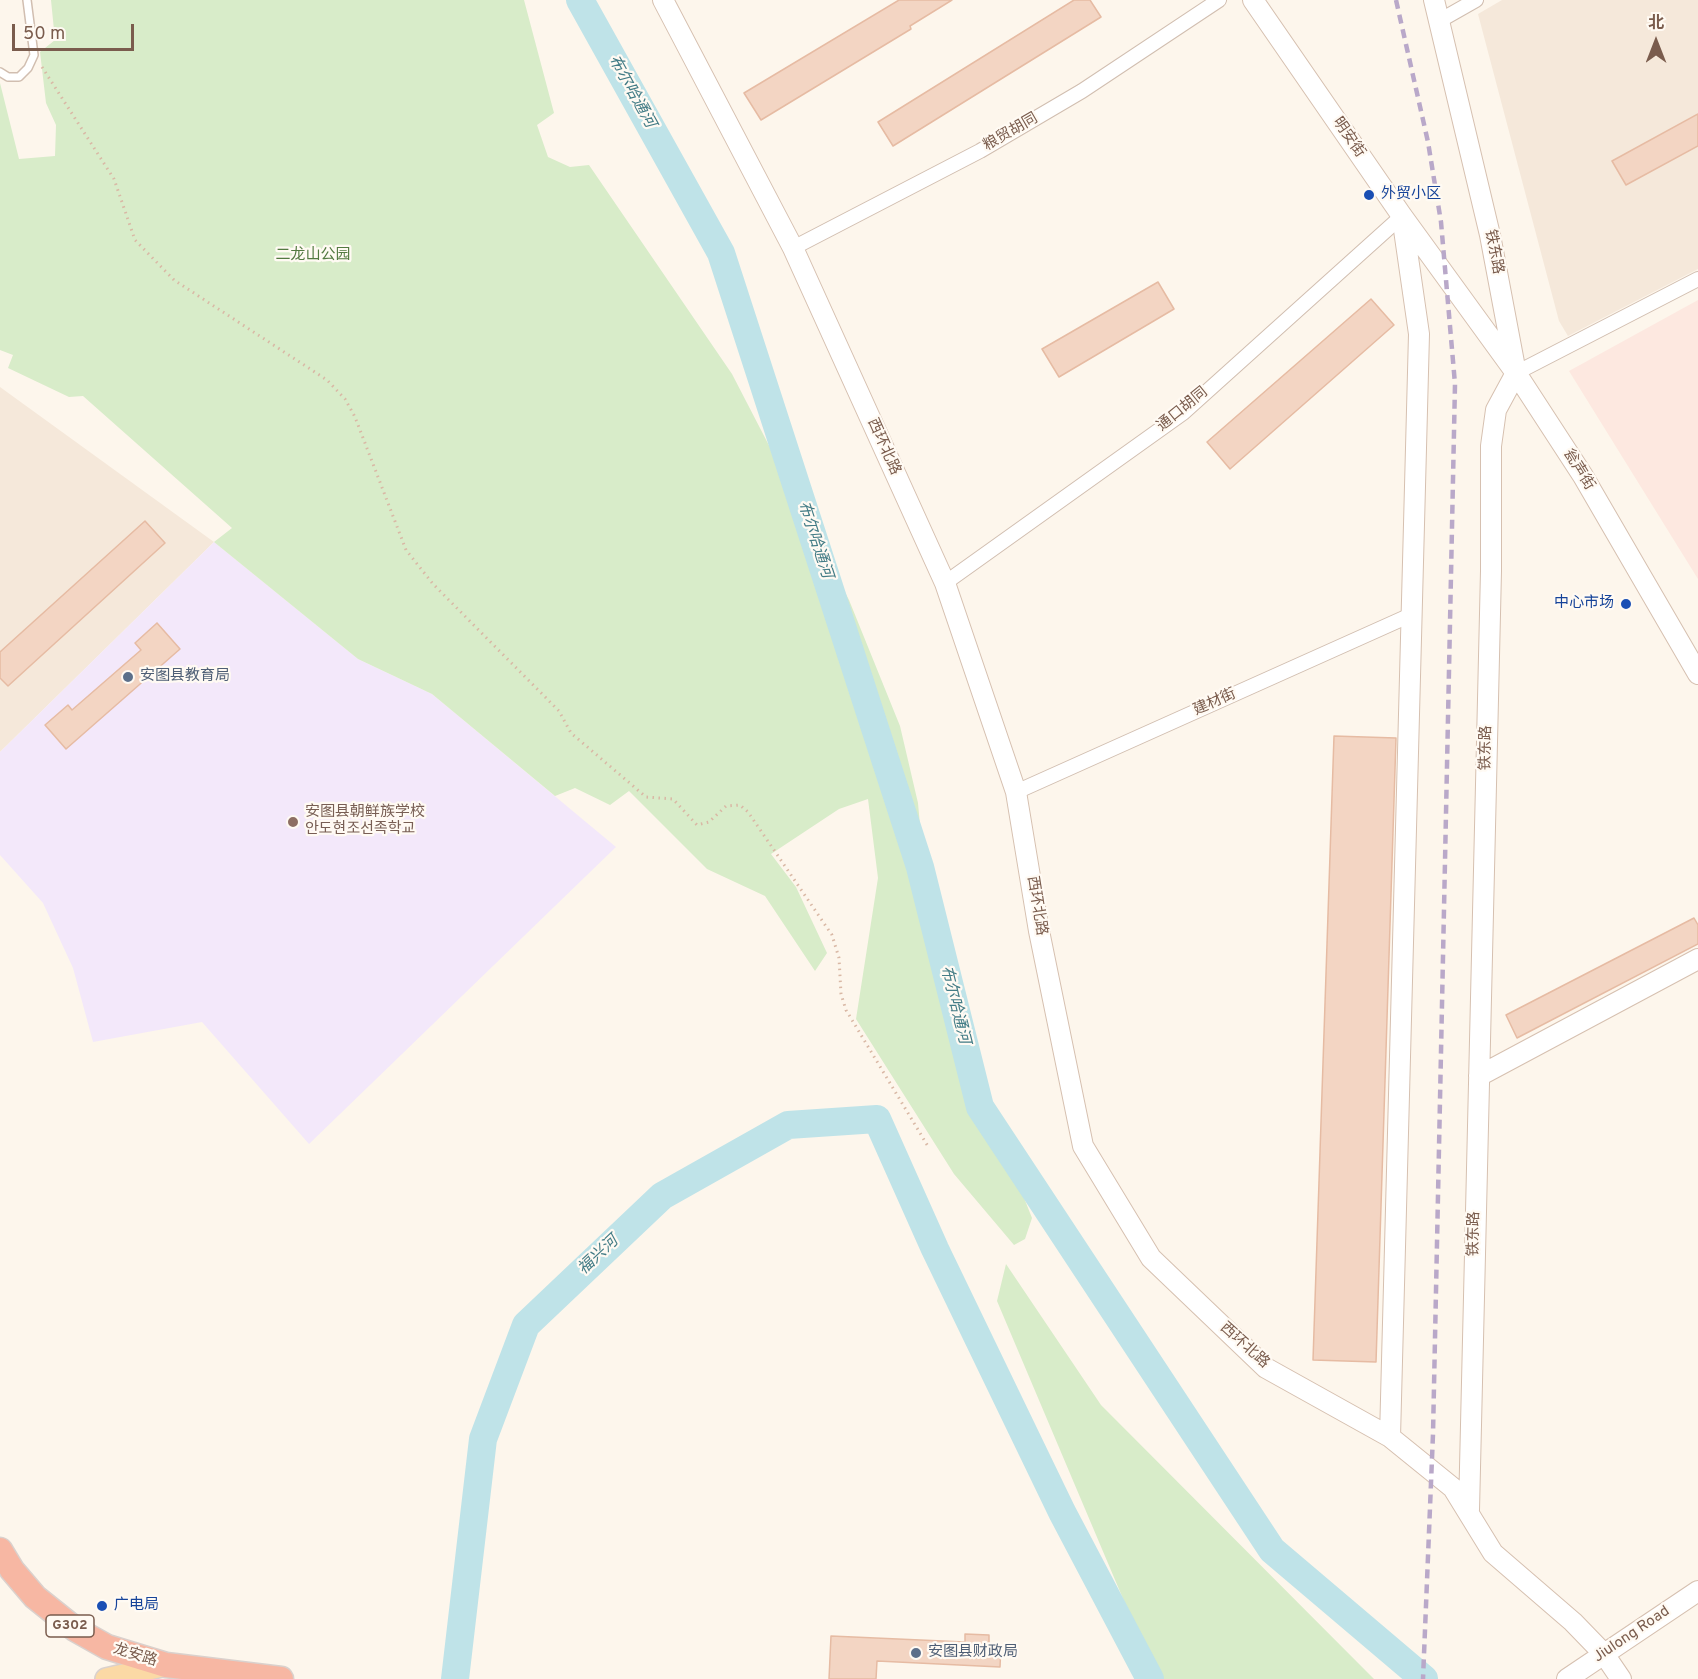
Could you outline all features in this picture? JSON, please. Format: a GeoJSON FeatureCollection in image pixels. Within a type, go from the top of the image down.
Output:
{"type":"FeatureCollection","features":[{"type":"Feature","properties":{"kind":"highway","name":"龙安路"},"geometry":{"type":"LineString","coordinates":[[0,1550],[12,1570],[35,1597],[75,1629],[107,1647],[166,1665]]}},
{"type":"Feature","properties":{"kind":"highway","name":"G302"},"geometry":{"type":"LineString","coordinates":[[166,1665],[281,1679]]}},
{"type":"Feature","properties":{"kind":"main road"},"geometry":{"type":"LineString","coordinates":[[106,1679],[166,1665]]}},
{"type":"Feature","properties":{"kind":"street","name":"西环北路"},"geometry":{"type":"LineString","coordinates":[[663,0],[793,248],[945,583],[1016,792],[1039,932],[1083,1146],[1151,1258],[1266,1368],[1389,1437],[1453,1488],[1469,1510],[1485,1541],[1503,1564],[1573,1622],[1604,1654],[1621,1679]]}},
{"type":"Feature","properties":{"kind":"street","name":"粮贸胡同"},"geometry":{"type":"LineString","coordinates":[[793,248],[980,151],[1082,91],[1219,0]]}},
{"type":"Feature","properties":{"kind":"street","name":"明安街"},"geometry":{"type":"LineString","coordinates":[[1253,0],[1402,216],[1446,275]]}},
{"type":"Feature","properties":{"kind":"street","name":"铁东路"},"geometry":{"type":"LineString","coordinates":[[1434,0],[1487,223],[1516,373],[1496,410],[1491,446],[1491,571],[1469,1510]]}},
{"type":"Feature","properties":{"kind":"street"},"geometry":{"type":"LineString","coordinates":[[1439,21],[1476,0]]}},
{"type":"Feature","properties":{"kind":"street","name":"通口胡同"},"geometry":{"type":"LineString","coordinates":[[945,583],[1183,413],[1402,216]]}},
{"type":"Feature","properties":{"kind":"street"},"geometry":{"type":"LineString","coordinates":[[1389,1437],[1419,334],[1402,216]]}},
{"type":"Feature","properties":{"kind":"street","name":"瓮声街"},"geometry":{"type":"LineString","coordinates":[[1446,275],[1516,373],[1583,476],[1698,674]]}},
{"type":"Feature","properties":{"kind":"street"},"geometry":{"type":"LineString","coordinates":[[1516,373],[1698,279]]}},
{"type":"Feature","properties":{"kind":"street","name":"建材街"},"geometry":{"type":"LineString","coordinates":[[1016,792],[1413,614]]}},
{"type":"Feature","properties":{"kind":"street"},"geometry":{"type":"LineString","coordinates":[[1479,1076],[1698,959]]}},
{"type":"Feature","properties":{"kind":"street","name":"Jiulong Road"},"geometry":{"type":"LineString","coordinates":[[1567,1679],[1698,1591]]}},
{"type":"Feature","properties":{"kind":"lane"},"geometry":{"type":"LineString","coordinates":[[0,72],[8,77],[19,77],[28,68],[34,56],[27,0]]}},
{"type":"Feature","properties":{"kind":"path"},"geometry":{"type":"LineString","coordinates":[[34,56],[114,179],[135,240],[174,280],[327,380],[345,399],[406,550],[434,584],[559,711],[570,733],[646,797],[673,799],[698,825],[709,822],[726,806],[740,804],[748,812],[832,935],[839,958],[841,994],[846,1010],[929,1148]]}},
{"type":"Feature","properties":{"kind":"shaded area"},"geometry":{"type":"Polygon","coordinates":[[[1502,0],[1698,0],[1698,269],[1568,336],[1559,321],[1478,14],[1502,0]]]}},
{"type":"Feature","properties":{"kind":"shaded area"},"geometry":{"type":"Polygon","coordinates":[[[1698,300],[1698,579],[1569,371],[1698,300]]]}},
{"type":"Feature","properties":{"kind":"shaded area"},"geometry":{"type":"Polygon","coordinates":[[[0,387],[214,542],[0,752],[0,387]]]}},
{"type":"Feature","properties":{"kind":"shaded area","name":"安图县朝鲜族学校 안도현조선족학교"},"geometry":{"type":"Polygon","coordinates":[[[214,542],[358,659],[432,694],[616,847],[309,1144],[202,1022],[93,1042],[73,968],[43,903],[0,855],[0,752],[214,542]]]}},
{"type":"Feature","properties":{"kind":"green space","name":"二龙山公园"},"geometry":{"type":"Polygon","coordinates":[[[51,0],[524,0],[554,113],[537,125],[548,157],[570,167],[589,165],[732,374],[849,600],[900,726],[918,803],[933,968],[1032,1218],[1025,1239],[1014,1245],[954,1174],[856,1019],[878,878],[868,799],[839,809],[771,854],[796,887],[827,953],[815,971],[765,896],[707,869],[629,791],[610,805],[575,788],[555,796],[432,694],[358,659],[214,542],[232,528],[83,396],[69,397],[8,368],[13,355],[0,350],[0,83],[19,159],[55,156],[56,125],[46,103],[40,52],[55,40],[51,0]]]}},
{"type":"Feature","properties":{"kind":"green space"},"geometry":{"type":"Polygon","coordinates":[[[1006,1264],[1101,1405],[1374,1679],[1157,1679],[997,1301],[1006,1264]]]}},
{"type":"Feature","properties":{"kind":"building"},"geometry":{"type":"Polygon","coordinates":[[[899,0],[952,0],[910,26],[911,29],[761,120],[744,93],[899,0]]]}},
{"type":"Feature","properties":{"kind":"building"},"geometry":{"type":"Polygon","coordinates":[[[1074,0],[1090,0],[1101,17],[893,146],[878,122],[1074,0]]]}},
{"type":"Feature","properties":{"kind":"building"},"geometry":{"type":"Polygon","coordinates":[[[1698,114],[1698,146],[1626,185],[1612,161],[1698,114]]]}},
{"type":"Feature","properties":{"kind":"building"},"geometry":{"type":"Polygon","coordinates":[[[1158,282],[1174,309],[1059,377],[1042,349],[1158,282]]]}},
{"type":"Feature","properties":{"kind":"building"},"geometry":{"type":"Polygon","coordinates":[[[1371,299],[1394,325],[1230,469],[1207,442],[1371,299]]]}},
{"type":"Feature","properties":{"kind":"building"},"geometry":{"type":"Polygon","coordinates":[[[145,521],[165,543],[8,686],[0,678],[0,652],[145,521]]]}},
{"type":"Feature","properties":{"kind":"building","name":"安图县教育局"},"geometry":{"type":"Polygon","coordinates":[[[157,623],[180,649],[66,749],[45,725],[68,705],[72,710],[141,650],[135,643],[157,623]]]}},
{"type":"Feature","properties":{"kind":"building"},"geometry":{"type":"Polygon","coordinates":[[[1334,736],[1396,738],[1376,1362],[1313,1360],[1334,736]]]}},
{"type":"Feature","properties":{"kind":"building"},"geometry":{"type":"Polygon","coordinates":[[[1694,918],[1698,925],[1698,944],[1517,1038],[1506,1015],[1694,918]]]}},
{"type":"Feature","properties":{"kind":"building","name":"安图县财政局"},"geometry":{"type":"Polygon","coordinates":[[[965,1634],[989,1635],[989,1644],[1001,1645],[1000,1667],[877,1661],[876,1679],[829,1679],[831,1636],[965,1642],[965,1634]]]}},
{"type":"Feature","properties":{"kind":"waterway","name":"布尔哈通河"},"geometry":{"type":"LineString","coordinates":[[580,0],[721,253],[920,867],[980,1107],[1272,1550],[1424,1679]]}},
{"type":"Feature","properties":{"kind":"waterway","name":"福兴河"},"geometry":{"type":"LineString","coordinates":[[455,1679],[483,1439],[526,1325],[662,1196],[788,1125],[877,1119],[935,1249],[1062,1512],[1150,1679]]}},
{"type":"Feature","properties":{"kind":"railway"},"geometry":{"type":"LineString","coordinates":[[1396,0],[1428,142],[1441,222],[1455,384],[1433,1434],[1423,1679]]}},
{"type":"Feature","properties":{"kind":"place","name":"外贸小区"},"geometry":{"type":"Point","coordinates":[1369,195]}},
{"type":"Feature","properties":{"kind":"place","name":"中心市场"},"geometry":{"type":"Point","coordinates":[1626,604]}},
{"type":"Feature","properties":{"kind":"place","name":"安图县教育局"},"geometry":{"type":"Point","coordinates":[128,677]}},
{"type":"Feature","properties":{"kind":"place","name":"安图县朝鲜族学校 안도현조선족학교"},"geometry":{"type":"Point","coordinates":[293,822]}},
{"type":"Feature","properties":{"kind":"place","name":"广电局"},"geometry":{"type":"Point","coordinates":[102,1606]}},
{"type":"Feature","properties":{"kind":"place","name":"安图县财政局"},"geometry":{"type":"Point","coordinates":[916,1653]}}]}
